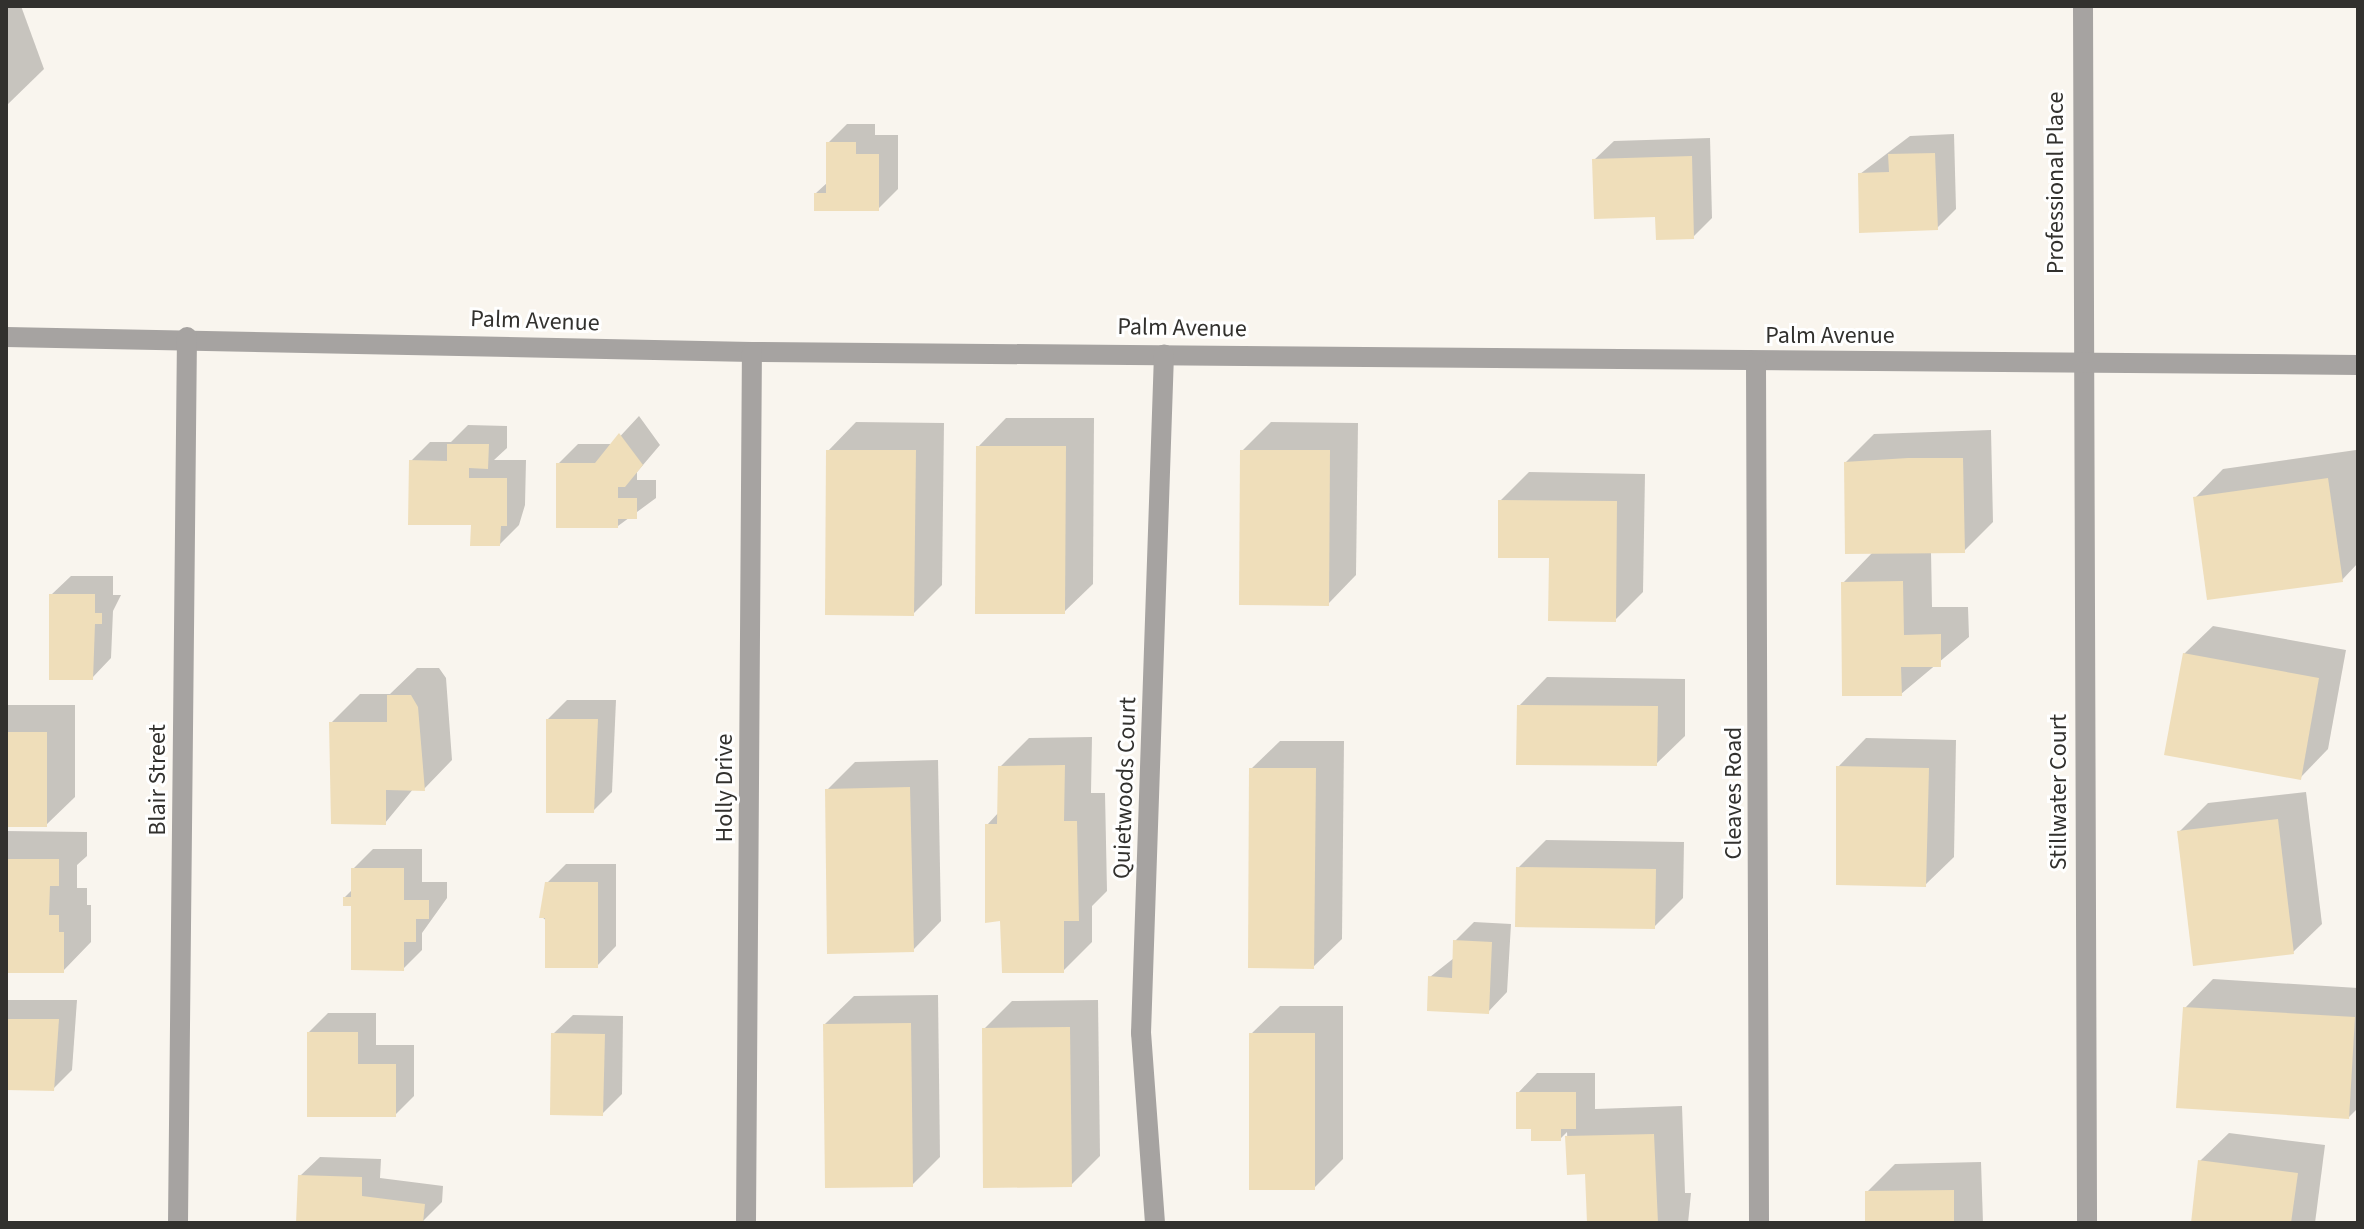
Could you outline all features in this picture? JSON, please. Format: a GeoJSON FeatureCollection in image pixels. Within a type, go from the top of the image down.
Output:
{"type":"FeatureCollection","features":[{"type":"Feature","properties":{"kind":"street","name":"Professional Place"},"geometry":{"type":"LineString","coordinates":[[2081,360],[2083,6]]}},
{"type":"Feature","properties":{"kind":"street","name":"Palm Avenue"},"geometry":{"type":"LineString","coordinates":[[6,337],[187,337],[752,352],[1164,354],[1756,363],[2081,360],[2358,365]]}},
{"type":"Feature","properties":{"kind":"street","name":"Blair Street"},"geometry":{"type":"LineString","coordinates":[[178,1223],[187,337]]}},
{"type":"Feature","properties":{"kind":"street","name":"Holly Drive"},"geometry":{"type":"LineString","coordinates":[[746,1223],[752,352]]}},
{"type":"Feature","properties":{"kind":"street","name":"Quietwoods Court"},"geometry":{"type":"LineString","coordinates":[[1155,1223],[1141,1033],[1164,354]]}},
{"type":"Feature","properties":{"kind":"street","name":"Stillwater Court"},"geometry":{"type":"LineString","coordinates":[[2081,360],[2087,1223]]}},
{"type":"Feature","properties":{"kind":"street","name":"Cleaves Road"},"geometry":{"type":"LineString","coordinates":[[1756,363],[1759,1223]]}},
{"type":"Feature","properties":{"kind":"building"},"geometry":{"type":"Polygon","coordinates":[[[826,142],[856,142],[856,154],[879,154],[879,211],[814,211],[814,193],[826,193],[826,142]]]}},
{"type":"Feature","properties":{"kind":"building"},"geometry":{"type":"Polygon","coordinates":[[[1935,153],[1938,230],[1859,233],[1858,173],[1889,172],[1888,154],[1935,153]]]}},
{"type":"Feature","properties":{"kind":"building"},"geometry":{"type":"Polygon","coordinates":[[[1692,156],[1694,239],[1656,240],[1655,217],[1594,219],[1592,159],[1692,156]]]}},
{"type":"Feature","properties":{"kind":"building"},"geometry":{"type":"Polygon","coordinates":[[[619,433],[643,465],[625,487],[618,487],[618,498],[637,498],[637,519],[618,519],[618,528],[556,528],[556,463],[595,463],[619,433]]]}},
{"type":"Feature","properties":{"kind":"building"},"geometry":{"type":"Polygon","coordinates":[[[447,444],[489,444],[488,469],[469,468],[469,478],[507,478],[507,526],[501,526],[500,546],[470,546],[471,525],[408,525],[409,460],[447,461],[447,444]]]}},
{"type":"Feature","properties":{"kind":"building"},"geometry":{"type":"Polygon","coordinates":[[[976,446],[1066,446],[1065,614],[975,614],[976,446]]]}},
{"type":"Feature","properties":{"kind":"building"},"geometry":{"type":"Polygon","coordinates":[[[826,450],[916,450],[914,616],[825,615],[826,450]]]}},
{"type":"Feature","properties":{"kind":"building"},"geometry":{"type":"Polygon","coordinates":[[[1240,450],[1330,450],[1329,606],[1239,605],[1240,450]]]}},
{"type":"Feature","properties":{"kind":"building"},"geometry":{"type":"Polygon","coordinates":[[[1963,458],[1965,553],[1845,554],[1844,462],[1963,458]]]}},
{"type":"Feature","properties":{"kind":"building"},"geometry":{"type":"Polygon","coordinates":[[[2328,478],[2343,582],[2207,600],[2193,497],[2328,478]]]}},
{"type":"Feature","properties":{"kind":"building"},"geometry":{"type":"Polygon","coordinates":[[[1498,500],[1617,501],[1616,622],[1548,621],[1549,558],[1498,558],[1498,500]]]}},
{"type":"Feature","properties":{"kind":"building"},"geometry":{"type":"Polygon","coordinates":[[[1903,581],[1904,635],[1941,634],[1941,667],[1901,667],[1902,696],[1842,696],[1841,582],[1903,581]]]}},
{"type":"Feature","properties":{"kind":"building"},"geometry":{"type":"Polygon","coordinates":[[[49,594],[95,594],[95,613],[102,613],[102,624],[95,624],[93,680],[49,680],[49,594]]]}},
{"type":"Feature","properties":{"kind":"building"},"geometry":{"type":"Polygon","coordinates":[[[2183,653],[2319,678],[2301,780],[2164,755],[2183,653]]]}},
{"type":"Feature","properties":{"kind":"building"},"geometry":{"type":"Polygon","coordinates":[[[387,695],[411,695],[418,707],[425,791],[386,790],[386,825],[331,824],[329,722],[387,722],[387,695]]]}},
{"type":"Feature","properties":{"kind":"building"},"geometry":{"type":"Polygon","coordinates":[[[1517,705],[1658,706],[1657,766],[1516,765],[1517,705]]]}},
{"type":"Feature","properties":{"kind":"building"},"geometry":{"type":"Polygon","coordinates":[[[546,719],[598,719],[594,813],[546,813],[546,719]]]}},
{"type":"Feature","properties":{"kind":"building"},"geometry":{"type":"Polygon","coordinates":[[[6,732],[47,732],[47,827],[6,827],[6,732]]]}},
{"type":"Feature","properties":{"kind":"building"},"geometry":{"type":"Polygon","coordinates":[[[1065,765],[1064,821],[1077,821],[1079,921],[1064,921],[1064,973],[1002,973],[1000,921],[985,923],[985,824],[997,824],[998,766],[1065,765]]]}},
{"type":"Feature","properties":{"kind":"building"},"geometry":{"type":"Polygon","coordinates":[[[1836,766],[1929,768],[1926,887],[1836,885],[1836,766]]]}},
{"type":"Feature","properties":{"kind":"building"},"geometry":{"type":"Polygon","coordinates":[[[1249,768],[1316,768],[1314,969],[1248,968],[1249,768]]]}},
{"type":"Feature","properties":{"kind":"building"},"geometry":{"type":"Polygon","coordinates":[[[910,787],[914,952],[827,954],[825,789],[910,787]]]}},
{"type":"Feature","properties":{"kind":"building"},"geometry":{"type":"Polygon","coordinates":[[[2278,819],[2294,954],[2193,966],[2177,831],[2278,819]]]}},
{"type":"Feature","properties":{"kind":"building"},"geometry":{"type":"Polygon","coordinates":[[[6,859],[59,859],[59,886],[50,886],[49,915],[59,915],[59,932],[64,932],[64,973],[6,973],[6,859]]]}},
{"type":"Feature","properties":{"kind":"building"},"geometry":{"type":"Polygon","coordinates":[[[1516,867],[1656,869],[1655,929],[1515,927],[1516,867]]]}},
{"type":"Feature","properties":{"kind":"building"},"geometry":{"type":"Polygon","coordinates":[[[351,868],[404,868],[404,900],[429,900],[429,919],[416,919],[416,942],[404,942],[404,971],[351,970],[351,906],[343,906],[343,897],[351,897],[351,868]]]}},
{"type":"Feature","properties":{"kind":"building"},"geometry":{"type":"Polygon","coordinates":[[[545,882],[598,882],[598,968],[545,968],[545,918],[539,918],[545,882]]]}},
{"type":"Feature","properties":{"kind":"building"},"geometry":{"type":"Polygon","coordinates":[[[1453,940],[1492,942],[1489,1014],[1427,1011],[1428,976],[1452,978],[1453,940]]]}},
{"type":"Feature","properties":{"kind":"building"},"geometry":{"type":"Polygon","coordinates":[[[2183,1007],[2355,1017],[2349,1119],[2176,1108],[2183,1007]]]}},
{"type":"Feature","properties":{"kind":"building"},"geometry":{"type":"Polygon","coordinates":[[[6,1019],[59,1019],[54,1091],[6,1090],[6,1019]]]}},
{"type":"Feature","properties":{"kind":"building"},"geometry":{"type":"Polygon","coordinates":[[[911,1023],[913,1187],[825,1188],[823,1024],[911,1023]]]}},
{"type":"Feature","properties":{"kind":"building"},"geometry":{"type":"Polygon","coordinates":[[[1070,1027],[1072,1187],[983,1188],[982,1028],[1070,1027]]]}},
{"type":"Feature","properties":{"kind":"building"},"geometry":{"type":"Polygon","coordinates":[[[307,1032],[358,1032],[358,1064],[396,1064],[396,1117],[307,1117],[307,1032]]]}},
{"type":"Feature","properties":{"kind":"building"},"geometry":{"type":"Polygon","coordinates":[[[551,1033],[605,1034],[603,1116],[550,1115],[551,1033]]]}},
{"type":"Feature","properties":{"kind":"building"},"geometry":{"type":"Polygon","coordinates":[[[1249,1033],[1315,1033],[1315,1190],[1249,1190],[1249,1033]]]}},
{"type":"Feature","properties":{"kind":"building"},"geometry":{"type":"Polygon","coordinates":[[[1516,1092],[1576,1092],[1576,1129],[1561,1129],[1561,1141],[1531,1141],[1531,1129],[1516,1129],[1516,1092]]]}},
{"type":"Feature","properties":{"kind":"building"},"geometry":{"type":"Polygon","coordinates":[[[1654,1134],[1658,1223],[1587,1223],[1585,1174],[1567,1175],[1565,1136],[1654,1134]]]}},
{"type":"Feature","properties":{"kind":"building"},"geometry":{"type":"Polygon","coordinates":[[[2198,1160],[2298,1173],[2291,1223],[2191,1223],[2198,1160]]]}},
{"type":"Feature","properties":{"kind":"building"},"geometry":{"type":"Polygon","coordinates":[[[298,1175],[362,1177],[362,1196],[425,1204],[423,1223],[296,1223],[298,1175]]]}},
{"type":"Feature","properties":{"kind":"building"},"geometry":{"type":"Polygon","coordinates":[[[1954,1190],[1954,1223],[1865,1223],[1865,1191],[1954,1190]]]}}]}
